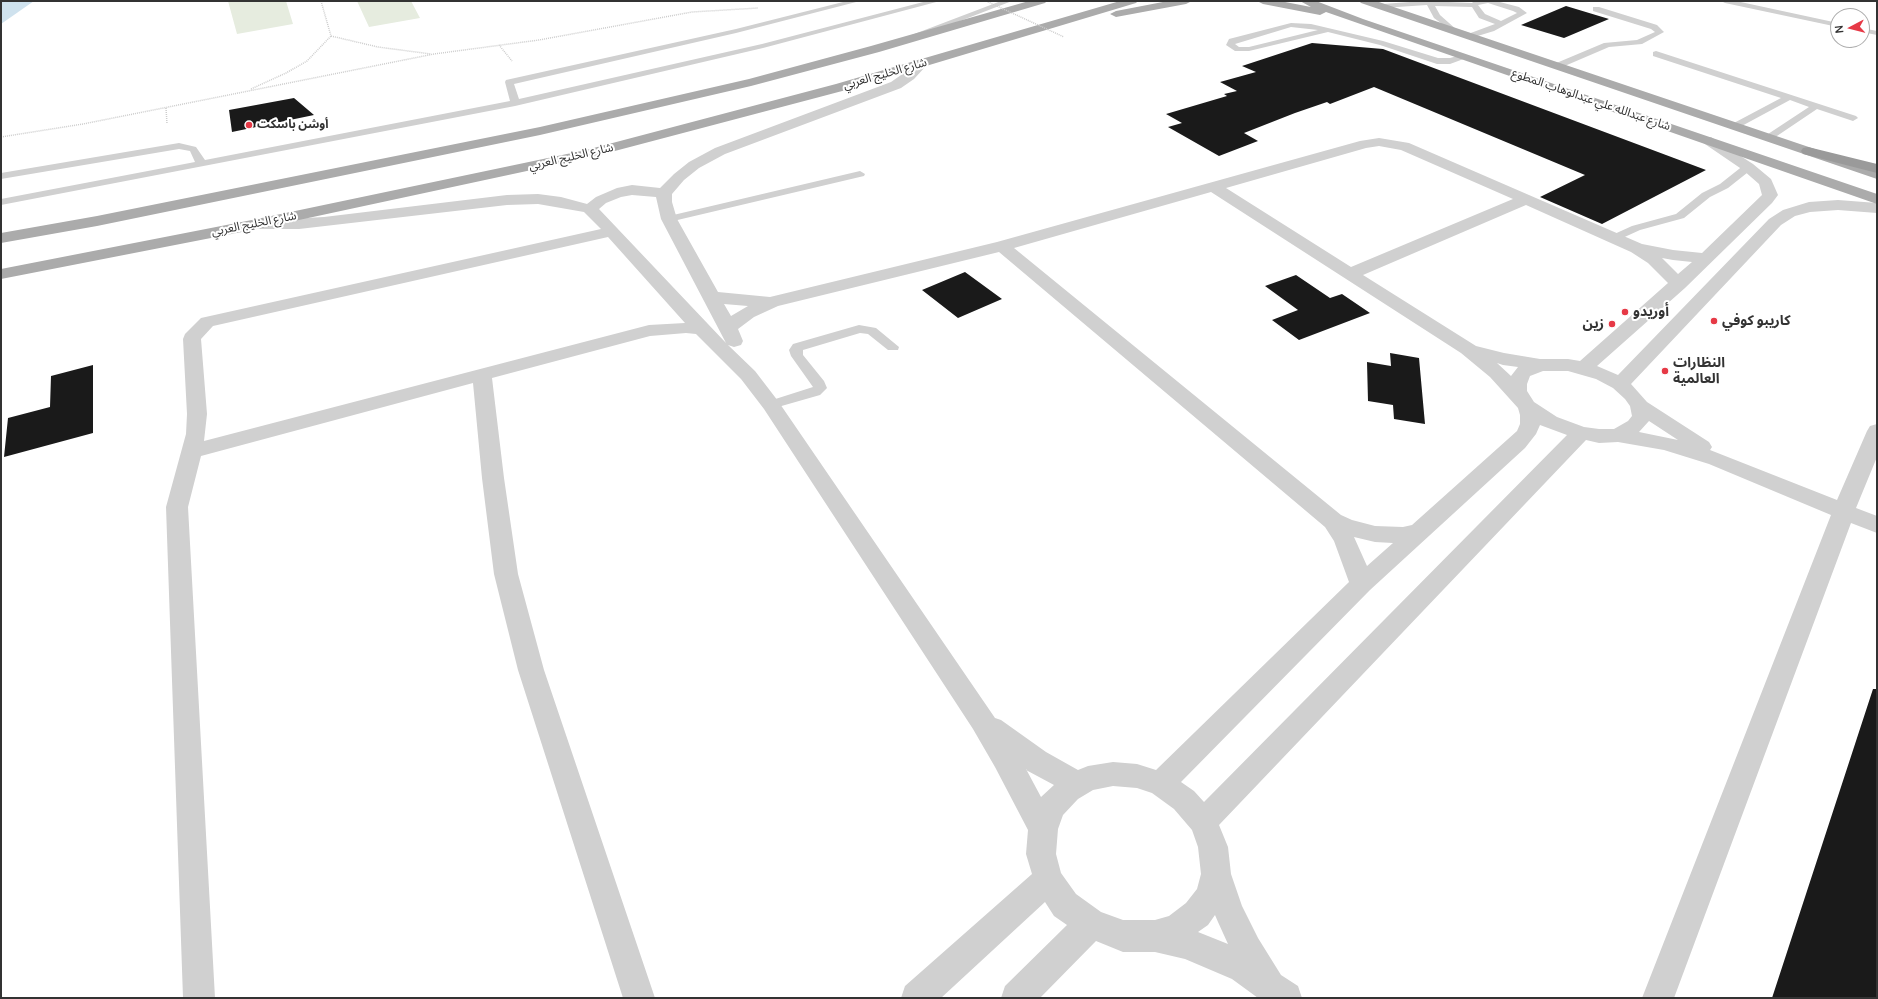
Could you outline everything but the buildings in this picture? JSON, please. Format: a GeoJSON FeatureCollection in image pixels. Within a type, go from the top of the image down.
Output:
{"type":"FeatureCollection","features":[{"type":"Feature","properties":{"kind":"highway"},"geometry":{"type":"LineString","coordinates":[[1808,151],[1877,169]]}},
{"type":"Feature","properties":{"kind":"main road","name":"شارع الخليج العربي"},"geometry":{"type":"LineString","coordinates":[[1,238],[105,219],[540,131],[751,82],[874,49],[1041,1]]}},
{"type":"Feature","properties":{"kind":"main road","name":"شارع الخليج العربي"},"geometry":{"type":"LineString","coordinates":[[1,274],[257,224],[587,154],[841,87],[1132,1]]}},
{"type":"Feature","properties":{"kind":"main road"},"geometry":{"type":"LineString","coordinates":[[1083,16],[1126,13],[1186,1]]}},
{"type":"Feature","properties":{"kind":"main road"},"geometry":{"type":"LineString","coordinates":[[1263,1],[1296,6],[1359,21]]}},
{"type":"Feature","properties":{"kind":"main road","name":"شارع عبدالله علي عبدالوهاب المطوع"},"geometry":{"type":"LineString","coordinates":[[1306,1],[1359,21],[1877,199]]}},
{"type":"Feature","properties":{"kind":"main road","name":"شارع عبدالله علي عبدالوهاب المطوع"},"geometry":{"type":"LineString","coordinates":[[1365,1],[1877,175]]}},
{"type":"Feature","properties":{"kind":"street"},"geometry":{"type":"LineString","coordinates":[[748,375],[728,327],[669,219],[664,202],[664,193],[694,165],[720,151],[815,114],[874,94],[896,84],[908,76],[922,63]]}},
{"type":"Feature","properties":{"kind":"street"},"geometry":{"type":"LineString","coordinates":[[1584,368],[1679,284],[1770,195],[1766,182],[1706,140]]}},
{"type":"Feature","properties":{"kind":"street"},"geometry":{"type":"LineString","coordinates":[[728,327],[748,313],[772,302],[1002,246],[1365,144],[1384,142],[1404,146],[1637,248],[1654,259],[1679,284]]}},
{"type":"Feature","properties":{"kind":"street"},"geometry":{"type":"LineString","coordinates":[[1214,187],[1468,349],[1497,373],[1524,403],[1550,422],[1581,434],[1599,436],[1618,435],[1673,446],[1741,468],[1877,525]]}},
{"type":"Feature","properties":{"kind":"street"},"geometry":{"type":"LineString","coordinates":[[590,210],[601,200],[617,193],[632,190],[664,193]]}},
{"type":"Feature","properties":{"kind":"street"},"geometry":{"type":"LineString","coordinates":[[257,224],[318,223],[507,200],[538,199],[561,202],[590,210],[612,231],[701,329],[748,375],[772,405],[982,721],[1005,758],[1043,829]]}},
{"type":"Feature","properties":{"kind":"street"},"geometry":{"type":"LineString","coordinates":[[1350,274],[1525,200]]}},
{"type":"Feature","properties":{"kind":"street"},"geometry":{"type":"LineString","coordinates":[[1620,384],[1770,228],[1784,216],[1810,207],[1838,205],[1877,208]]}},
{"type":"Feature","properties":{"kind":"street"},"geometry":{"type":"LineString","coordinates":[[199,998],[177,508],[190,452],[196,434],[197,414],[192,339],[194,334],[207,322],[612,231]]}},
{"type":"Feature","properties":{"kind":"street"},"geometry":{"type":"LineString","coordinates":[[1002,246],[1333,521],[1346,527],[1375,534],[1403,535],[1416,533]]}},
{"type":"Feature","properties":{"kind":"street"},"geometry":{"type":"LineString","coordinates":[[1637,248],[1672,255],[1706,258]]}},
{"type":"Feature","properties":{"kind":"street"},"geometry":{"type":"LineString","coordinates":[[712,297],[772,302]]}},
{"type":"Feature","properties":{"kind":"street"},"geometry":{"type":"LineString","coordinates":[[649,331],[663,323],[681,306]]}},
{"type":"Feature","properties":{"kind":"street"},"geometry":{"type":"LineString","coordinates":[[190,452],[649,331],[686,328],[701,329]]}},
{"type":"Feature","properties":{"kind":"street"},"geometry":{"type":"LineString","coordinates":[[1468,349],[1503,360],[1540,365],[1553,364],[1584,368],[1603,375],[1620,384],[1632,394],[1640,406],[1686,437],[1741,468]]}},
{"type":"Feature","properties":{"kind":"street"},"geometry":{"type":"LineString","coordinates":[[1161,784],[1362,584],[1526,434],[1530,424],[1530,415],[1517,391],[1516,384],[1519,378],[1531,368],[1540,365]]}},
{"type":"Feature","properties":{"kind":"street"},"geometry":{"type":"LineString","coordinates":[[482,375],[493,478],[506,574],[531,670],[638,998]]}},
{"type":"Feature","properties":{"kind":"street"},"geometry":{"type":"LineString","coordinates":[[1618,435],[1635,426],[1639,421],[1642,416],[1640,406]]}},
{"type":"Feature","properties":{"kind":"street"},"geometry":{"type":"LineString","coordinates":[[1658,998],[1844,511],[1877,431]]}},
{"type":"Feature","properties":{"kind":"street"},"geometry":{"type":"LineString","coordinates":[[1203,822],[1581,434]]}},
{"type":"Feature","properties":{"kind":"street"},"geometry":{"type":"LineString","coordinates":[[1333,521],[1345,541],[1362,584]]}},
{"type":"Feature","properties":{"kind":"street"},"geometry":{"type":"LineString","coordinates":[[982,721],[1036,761],[1078,784]]}},
{"type":"Feature","properties":{"kind":"street"},"geometry":{"type":"LineString","coordinates":[[1113,774],[1137,776],[1161,784],[1184,800],[1203,822],[1213,848],[1216,874],[1229,911],[1247,949],[1278,992],[1243,968],[1214,954],[1185,943],[1155,936],[1123,936],[1091,924],[1066,905],[1048,879],[1041,854],[1043,829],[1051,807],[1068,790],[1088,778],[1113,774]]}},
{"type":"Feature","properties":{"kind":"street"},"geometry":{"type":"LineString","coordinates":[[1155,936],[1178,928],[1197,914],[1210,896],[1216,874]]}},
{"type":"Feature","properties":{"kind":"street"},"geometry":{"type":"LineString","coordinates":[[917,998],[1048,879]]}},
{"type":"Feature","properties":{"kind":"street"},"geometry":{"type":"LineString","coordinates":[[1017,998],[1091,924]]}},
{"type":"Feature","properties":{"kind":"lane"},"geometry":{"type":"LineString","coordinates":[[515,103],[510,82],[736,31],[856,1]]}},
{"type":"Feature","properties":{"kind":"lane"},"geometry":{"type":"LineString","coordinates":[[1,202],[439,119],[515,103],[759,47],[936,1]]}},
{"type":"Feature","properties":{"kind":"lane"},"geometry":{"type":"LineString","coordinates":[[874,49],[1008,1]]}},
{"type":"Feature","properties":{"kind":"lane"},"geometry":{"type":"LineString","coordinates":[[1725,1],[1830,23]]}},
{"type":"Feature","properties":{"kind":"lane"},"geometry":{"type":"LineString","coordinates":[[1429,2],[1437,16],[1453,30]]}},
{"type":"Feature","properties":{"kind":"lane"},"geometry":{"type":"LineString","coordinates":[[1377,4],[1429,2],[1474,5],[1480,2],[1493,2],[1516,9],[1523,13],[1491,29],[1470,36]]}},
{"type":"Feature","properties":{"kind":"lane"},"geometry":{"type":"LineString","coordinates":[[1474,5],[1482,16],[1501,24]]}},
{"type":"Feature","properties":{"kind":"lane"},"geometry":{"type":"LineString","coordinates":[[1557,66],[1607,45],[1643,41],[1660,32],[1654,27],[1596,9]]}},
{"type":"Feature","properties":{"kind":"lane"},"geometry":{"type":"LineString","coordinates":[[1328,30],[1249,49],[1238,49],[1230,45],[1232,41],[1291,25],[1304,25],[1328,30],[1383,43],[1437,61],[1450,61],[1465,57]]}},
{"type":"Feature","properties":{"kind":"lane"},"geometry":{"type":"LineString","coordinates":[[736,31],[759,47]]}},
{"type":"Feature","properties":{"kind":"lane"},"geometry":{"type":"LineString","coordinates":[[1656,54],[1853,118]]}},
{"type":"Feature","properties":{"kind":"lane"},"geometry":{"type":"LineString","coordinates":[[1735,126],[1789,97]]}},
{"type":"Feature","properties":{"kind":"lane"},"geometry":{"type":"LineString","coordinates":[[1768,138],[1816,106]]}},
{"type":"Feature","properties":{"kind":"lane"},"geometry":{"type":"LineString","coordinates":[[1,176],[174,146],[186,146],[193,149],[198,155],[201,164]]}},
{"type":"Feature","properties":{"kind":"lane"},"geometry":{"type":"LineString","coordinates":[[1614,238],[1636,228],[1680,216],[1706,195],[1724,186],[1748,168]]}},
{"type":"Feature","properties":{"kind":"lane"},"geometry":{"type":"LineString","coordinates":[[669,219],[860,174]]}},
{"type":"Feature","properties":{"kind":"lane"},"geometry":{"type":"LineString","coordinates":[[772,405],[815,392],[820,388],[819,384],[797,356],[795,350],[798,347],[859,329],[865,329],[872,332],[893,347]]}},
{"type":"Feature","properties":{"kind":"path"},"geometry":{"type":"LineString","coordinates":[[321,1],[331,36]]}},
{"type":"Feature","properties":{"kind":"path"},"geometry":{"type":"LineString","coordinates":[[986,1],[1064,37]]}},
{"type":"Feature","properties":{"kind":"path"},"geometry":{"type":"LineString","coordinates":[[1,137],[166,108],[434,54],[538,40],[692,12],[761,8]]}},
{"type":"Feature","properties":{"kind":"path"},"geometry":{"type":"LineString","coordinates":[[331,36],[378,47],[434,54]]}},
{"type":"Feature","properties":{"kind":"path"},"geometry":{"type":"LineString","coordinates":[[246,92],[307,61],[331,36]]}},
{"type":"Feature","properties":{"kind":"path"},"geometry":{"type":"LineString","coordinates":[[499,45],[512,61]]}},
{"type":"Feature","properties":{"kind":"path"},"geometry":{"type":"LineString","coordinates":[[166,108],[167,124]]}},
{"type":"Feature","properties":{"kind":"shaded area"},"geometry":{"type":"Polygon","coordinates":[[[228,1],[286,1],[293,24],[237,34],[228,1]]]}},
{"type":"Feature","properties":{"kind":"shaded area"},"geometry":{"type":"Polygon","coordinates":[[[357,1],[411,1],[420,18],[369,27],[357,1]]]}},
{"type":"Feature","properties":{"kind":"water"},"geometry":{"type":"Polygon","coordinates":[[[1,1],[34,1],[1,24],[1,1]]]}},
{"type":"Feature","properties":{"kind":"place","name":"أوشن باسكت"},"geometry":{"type":"Point","coordinates":[249,125]}},
{"type":"Feature","properties":{"kind":"place","name":"أوريدو"},"geometry":{"type":"Point","coordinates":[1625,312]}},
{"type":"Feature","properties":{"kind":"place","name":"كاريبو كوفي"},"geometry":{"type":"Point","coordinates":[1714,321]}},
{"type":"Feature","properties":{"kind":"place","name":"زين"},"geometry":{"type":"Point","coordinates":[1612,324]}},
{"type":"Feature","properties":{"kind":"place","name":"النظارات العالمية"},"geometry":{"type":"Point","coordinates":[1665,371]}}]}
